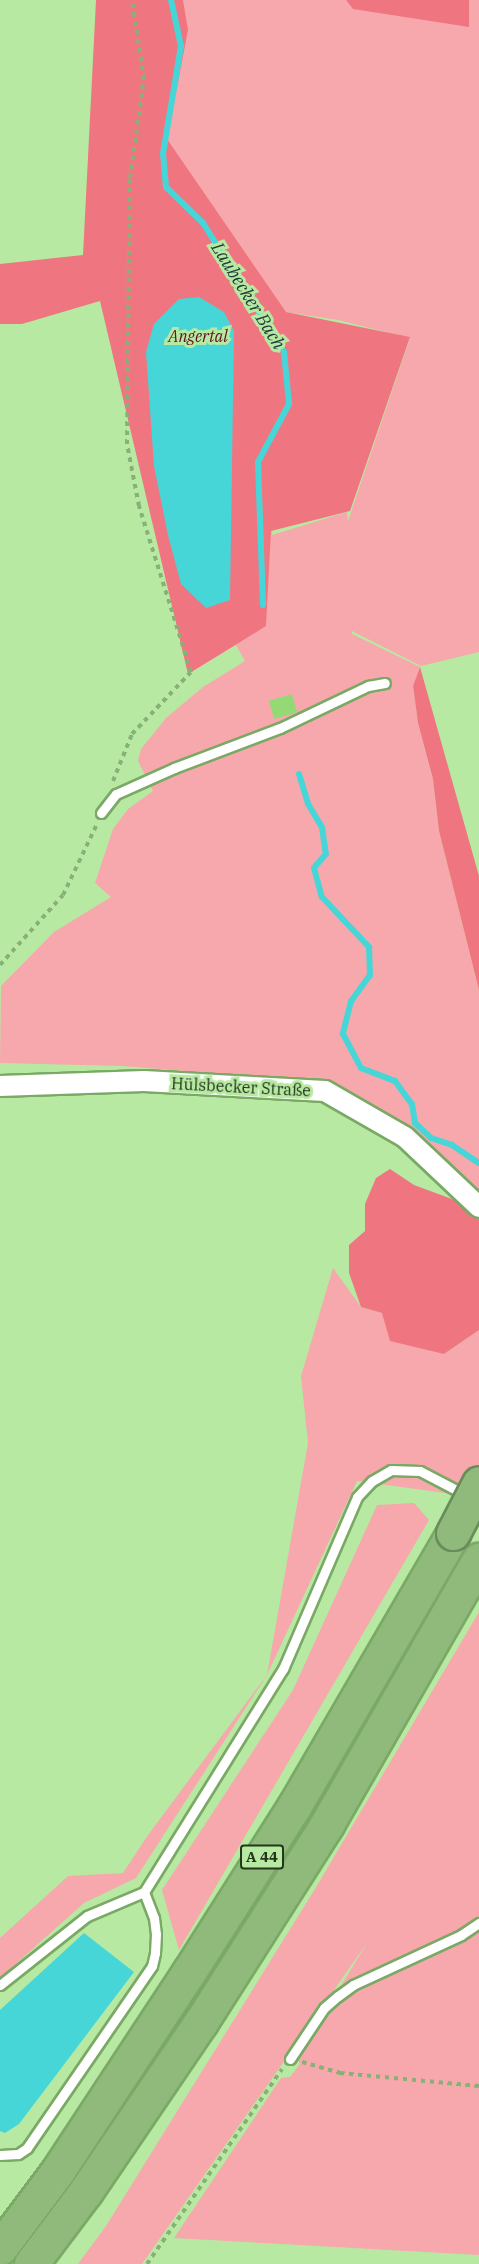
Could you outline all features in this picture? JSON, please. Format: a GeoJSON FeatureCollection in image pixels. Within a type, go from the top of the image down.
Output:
{"type":"FeatureCollection","features":[{"type":"Feature","properties":{"kind":"highway","name":"A 44"},"geometry":{"type":"LineString","coordinates":[[0,2248],[57,2172],[289,1815],[453,1533],[479,1483]]}},
{"type":"Feature","properties":{"kind":"highway","name":"A 44"},"geometry":{"type":"LineString","coordinates":[[31,2264],[86,2191],[195,2031],[327,1824],[479,1560]]}},
{"type":"Feature","properties":{"kind":"street","name":"Hülsbecker Straße"},"geometry":{"type":"LineString","coordinates":[[0,1086],[144,1081],[325,1091],[405,1137],[479,1207]]}},
{"type":"Feature","properties":{"kind":"lane"},"geometry":{"type":"LineString","coordinates":[[101,813],[116,794],[174,768],[280,728],[368,686],[385,683]]}},
{"type":"Feature","properties":{"kind":"lane"},"geometry":{"type":"LineString","coordinates":[[0,1985],[87,1916],[144,1892],[283,1669],[357,1497],[372,1481],[391,1470],[420,1471],[479,1502]]}},
{"type":"Feature","properties":{"kind":"lane"},"geometry":{"type":"LineString","coordinates":[[0,2156],[18,2154],[27,2148],[152,1966],[156,1934],[154,1918],[144,1892]]}},
{"type":"Feature","properties":{"kind":"lane"},"geometry":{"type":"LineString","coordinates":[[290,2059],[324,2008],[353,1985],[461,1935],[479,1923]]}},
{"type":"Feature","properties":{"kind":"path"},"geometry":{"type":"LineString","coordinates":[[0,965],[63,895],[91,841],[132,734],[190,672],[139,506],[127,444],[130,178],[144,79],[132,0]]}},
{"type":"Feature","properties":{"kind":"path"},"geometry":{"type":"LineString","coordinates":[[147,2264],[290,2059],[340,2073],[479,2086]]}},
{"type":"Feature","properties":{"kind":"green space","name":"Angertal"},"geometry":{"type":"Polygon","coordinates":[[[96,0],[183,0],[188,30],[167,139],[286,312],[410,337],[350,511],[271,531],[266,626],[188,674],[100,301],[22,324],[0,324],[0,264],[83,255],[96,0]]]}},
{"type":"Feature","properties":{"kind":"green space"},"geometry":{"type":"Polygon","coordinates":[[[136,0],[479,0],[479,652],[421,666],[352,631],[352,634],[420,667],[413,686],[418,723],[433,779],[439,831],[479,990],[479,1195],[406,1129],[348,1093],[321,1082],[122,1066],[0,1063],[1,986],[54,932],[111,897],[95,883],[113,829],[128,809],[153,791],[138,761],[141,749],[166,718],[203,687],[245,661],[236,645],[188,674],[136,0]],[[286,312],[272,535],[347,512],[348,521],[410,338],[338,320],[286,312]]]}},
{"type":"Feature","properties":{"kind":"green space"},"geometry":{"type":"Polygon","coordinates":[[[346,0],[469,0],[469,27],[353,9],[346,0]]]}},
{"type":"Feature","properties":{"kind":"green space"},"geometry":{"type":"Polygon","coordinates":[[[420,667],[479,876],[479,990],[439,831],[433,779],[418,723],[413,686],[420,667]]]}},
{"type":"Feature","properties":{"kind":"green space"},"geometry":{"type":"Polygon","coordinates":[[[390,1169],[414,1185],[479,1209],[479,1330],[444,1354],[390,1341],[382,1313],[361,1307],[349,1273],[349,1245],[365,1231],[365,1204],[376,1178],[390,1169]]]}},
{"type":"Feature","properties":{"kind":"green space"},"geometry":{"type":"Polygon","coordinates":[[[333,1268],[361,1307],[382,1313],[444,1354],[479,1330],[479,1521],[453,1494],[357,1481],[267,1675],[308,1443],[301,1376],[333,1268]]]}},
{"type":"Feature","properties":{"kind":"green space"},"geometry":{"type":"Polygon","coordinates":[[[414,1503],[429,1520],[179,1950],[162,1890],[293,1690],[377,1505],[414,1503]]]}},
{"type":"Feature","properties":{"kind":"green space"},"geometry":{"type":"Polygon","coordinates":[[[479,1612],[479,2255],[174,2238],[281,2078],[290,2077],[300,2064],[297,2058],[367,1943],[142,2264],[78,2264],[106,2226],[315,1889],[479,1612]]]}},
{"type":"Feature","properties":{"kind":"green space"},"geometry":{"type":"Polygon","coordinates":[[[267,1675],[136,1878],[84,1903],[0,1978],[0,1938],[68,1876],[123,1873],[148,1835],[267,1675]]]}},
{"type":"Feature","properties":{"kind":"water"},"geometry":{"type":"Polygon","coordinates":[[[199,297],[224,312],[234,331],[230,600],[206,608],[181,584],[168,535],[154,466],[146,352],[154,324],[179,299],[199,297]]]}},
{"type":"Feature","properties":{"kind":"water"},"geometry":{"type":"Polygon","coordinates":[[[84,1933],[134,1972],[19,2124],[5,2133],[0,2131],[0,2010],[84,1933]]]}},
{"type":"Feature","properties":{"kind":"building"},"geometry":{"type":"Polygon","coordinates":[[[292,694],[297,712],[274,719],[269,701],[292,694]]]}},
{"type":"Feature","properties":{"kind":"waterway","name":"Laubecker Bach"},"geometry":{"type":"LineString","coordinates":[[171,0],[181,46],[163,153],[166,187],[203,223],[284,352],[289,404],[258,462],[263,605]]}},
{"type":"Feature","properties":{"kind":"waterway","name":"Laubecker Bach"},"geometry":{"type":"LineString","coordinates":[[299,774],[308,804],[322,827],[326,854],[314,868],[322,897],[369,947],[370,975],[351,1001],[343,1034],[361,1068],[395,1081],[412,1104],[415,1123],[431,1138],[452,1145],[479,1163]]}}]}
